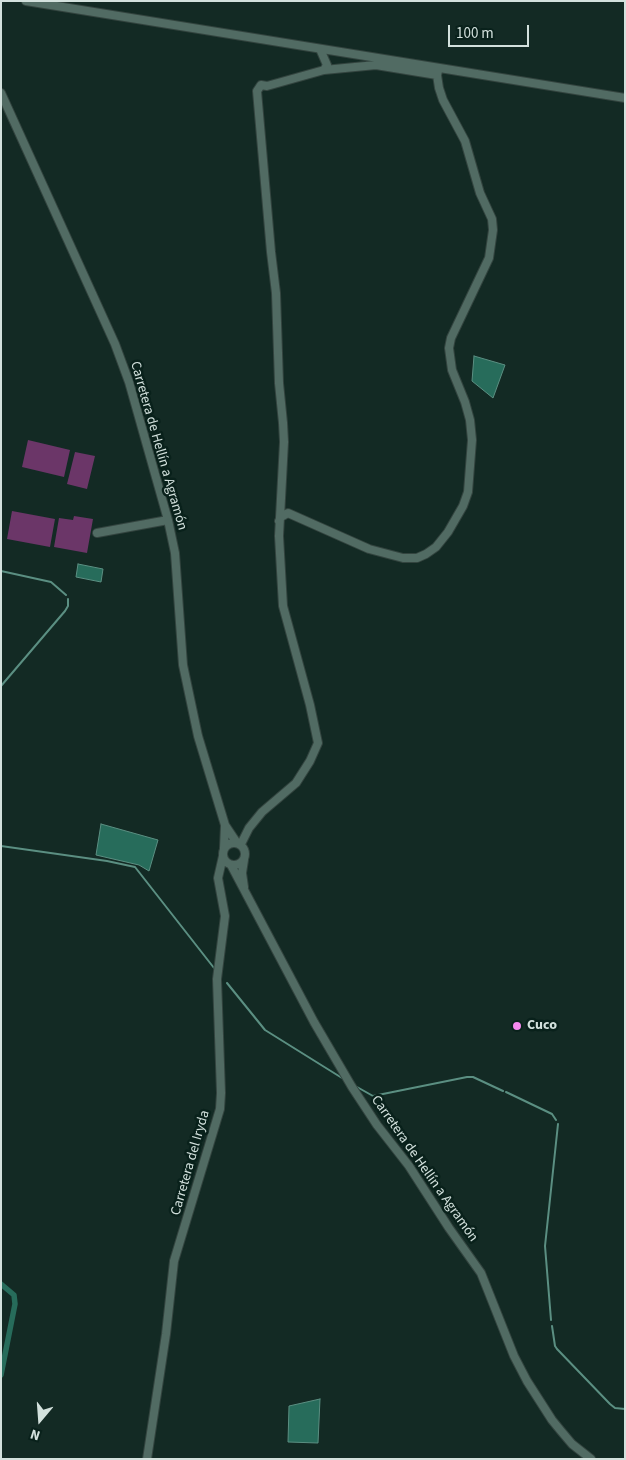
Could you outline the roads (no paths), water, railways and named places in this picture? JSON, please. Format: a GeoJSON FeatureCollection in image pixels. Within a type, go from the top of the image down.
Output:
{"type":"FeatureCollection","features":[{"type":"Feature","properties":{"kind":"street"},"geometry":{"type":"LineString","coordinates":[[26,1],[320,49],[438,71],[625,98]]}},
{"type":"Feature","properties":{"kind":"street"},"geometry":{"type":"LineString","coordinates":[[320,49],[327,65],[324,70]]}},
{"type":"Feature","properties":{"kind":"street"},"geometry":{"type":"LineString","coordinates":[[224,852],[230,843],[239,844],[262,812],[296,782],[310,761],[318,743],[310,705],[283,606],[279,565],[279,522],[284,442],[279,383],[276,293],[257,91],[261,85],[267,86],[324,70],[376,65],[438,71]]}},
{"type":"Feature","properties":{"kind":"street"},"geometry":{"type":"LineString","coordinates":[[279,522],[281,517],[288,513],[369,549],[403,558],[417,558],[436,547],[448,532],[463,506],[468,492],[472,440],[470,420],[452,370],[449,348],[451,338],[489,258],[493,230],[492,219],[480,193],[465,141],[443,100],[439,88],[438,71]]}},
{"type":"Feature","properties":{"kind":"street","name":"Carretera de Hellín a Agramón"},"geometry":{"type":"LineString","coordinates":[[1,93],[123,364],[168,520],[175,553],[182,650],[186,678],[207,768],[225,825],[246,854],[242,873],[244,887]]}},
{"type":"Feature","properties":{"kind":"street"},"geometry":{"type":"LineString","coordinates":[[96,533],[168,520]]}},
{"type":"Feature","properties":{"kind":"street","name":"Carretera de Hellín a Agramón"},"geometry":{"type":"LineString","coordinates":[[225,825],[224,852],[229,864],[244,887],[311,1016],[370,1116],[409,1166],[481,1273],[514,1356],[532,1388],[561,1431],[572,1444],[590,1459]]}},
{"type":"Feature","properties":{"kind":"street","name":"Carretera del Iryda"},"geometry":{"type":"LineString","coordinates":[[147,1459],[166,1334],[174,1262],[220,1109],[217,979],[225,916],[218,885],[219,871],[224,852]]}},
{"type":"Feature","properties":{"kind":"street"},"geometry":{"type":"LineString","coordinates":[[219,871],[229,864],[238,865],[244,860]]}},
{"type":"Feature","properties":{"kind":"waterway"},"geometry":{"type":"LineString","coordinates":[[1,571],[51,582],[66,595]]}},
{"type":"Feature","properties":{"kind":"waterway"},"geometry":{"type":"LineString","coordinates":[[1,686],[65,611],[68,606],[68,599]]}},
{"type":"Feature","properties":{"kind":"waterway"},"geometry":{"type":"LineString","coordinates":[[1,846],[107,861],[135,867],[214,968]]}},
{"type":"Feature","properties":{"kind":"waterway"},"geometry":{"type":"LineString","coordinates":[[227,983],[265,1030],[342,1078]]}},
{"type":"Feature","properties":{"kind":"waterway"},"geometry":{"type":"LineString","coordinates":[[357,1087],[373,1096],[473,1077],[503,1091]]}},
{"type":"Feature","properties":{"kind":"waterway"},"geometry":{"type":"LineString","coordinates":[[506,1092],[552,1114],[556,1120]]}},
{"type":"Feature","properties":{"kind":"waterway"},"geometry":{"type":"LineString","coordinates":[[551,1320],[545,1246],[558,1124]]}},
{"type":"Feature","properties":{"kind":"waterway"},"geometry":{"type":"LineString","coordinates":[[1,1284],[14,1295],[15,1304],[1,1375]]}},
{"type":"Feature","properties":{"kind":"waterway"},"geometry":{"type":"LineString","coordinates":[[552,1326],[557,1349],[610,1404],[615,1408],[625,1409]]}},
{"type":"Feature","properties":{"kind":"place","name":"Cuco"},"geometry":{"type":"Point","coordinates":[517,1026]}}]}
